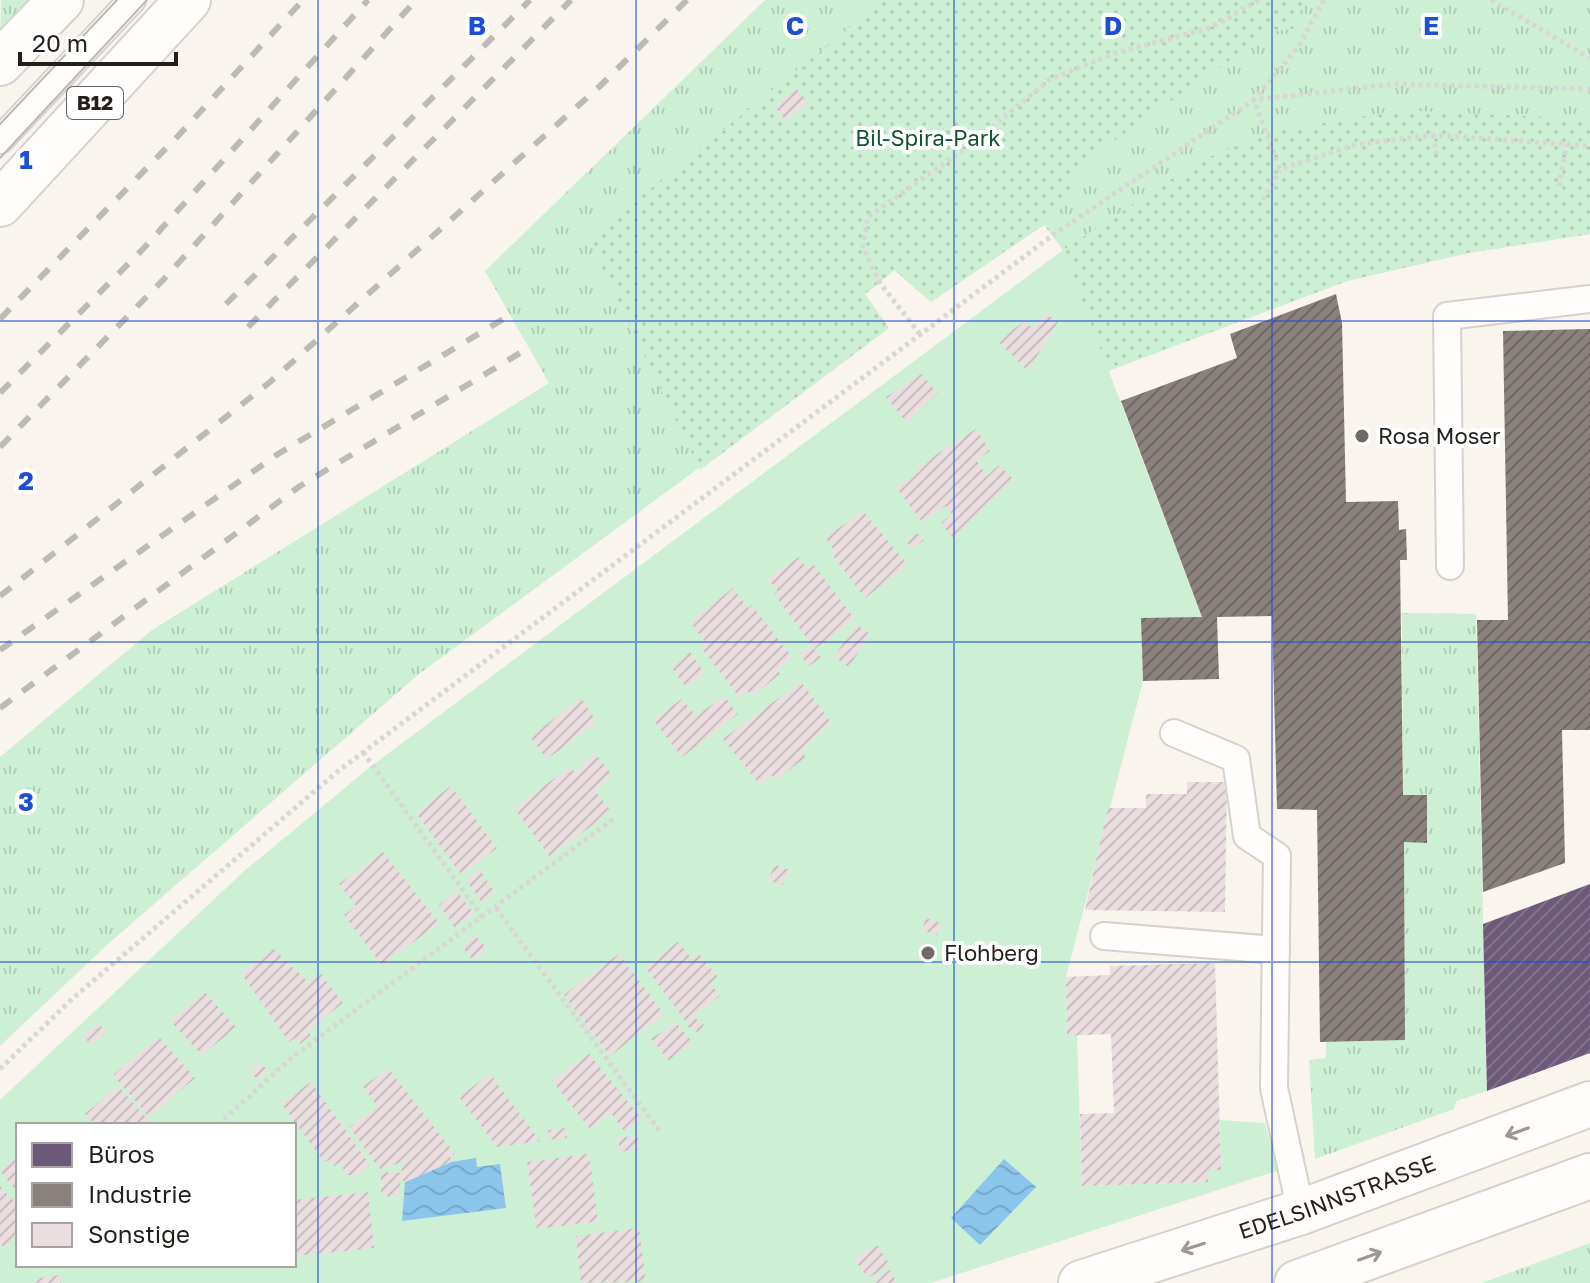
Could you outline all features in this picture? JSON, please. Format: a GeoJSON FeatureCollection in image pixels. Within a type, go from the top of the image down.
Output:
{"type":"FeatureCollection","features":[{"type":"Feature","properties":{"kind":"main road"},"geometry":{"type":"LineString","coordinates":[[0,63],[61,0]]}},
{"type":"Feature","properties":{"kind":"main road","name":"B12"},"geometry":{"type":"LineString","coordinates":[[0,204],[188,0]]}},
{"type":"Feature","properties":{"kind":"main road","name":"EDELSINNSTRASSE"},"geometry":{"type":"LineString","coordinates":[[1081,1283],[1301,1212],[1590,1104]]}},
{"type":"Feature","properties":{"kind":"main road"},"geometry":{"type":"LineString","coordinates":[[1297,1283],[1590,1176]]}},
{"type":"Feature","properties":{"kind":"lane"},"geometry":{"type":"LineString","coordinates":[[0,140],[132,0]]}},
{"type":"Feature","properties":{"kind":"lane"},"geometry":{"type":"LineString","coordinates":[[1450,566],[1447,316],[1590,299]]}},
{"type":"Feature","properties":{"kind":"lane"},"geometry":{"type":"LineString","coordinates":[[1174,733],[1236,759],[1247,836],[1277,856],[1274,1088],[1301,1212]]}},
{"type":"Feature","properties":{"kind":"lane"},"geometry":{"type":"LineString","coordinates":[[1104,936],[1276,950]]}},
{"type":"Feature","properties":{"kind":"path"},"geometry":{"type":"LineString","coordinates":[[920,334],[879,282],[863,246],[868,217],[969,146],[1049,80],[1115,53],[1210,28],[1259,0]]}},
{"type":"Feature","properties":{"kind":"path"},"geometry":{"type":"LineString","coordinates":[[0,1069],[72,999],[363,752],[1053,235],[1254,100],[1298,47],[1324,0]]}},
{"type":"Feature","properties":{"kind":"path"},"geometry":{"type":"LineString","coordinates":[[1491,0],[1590,58]]}},
{"type":"Feature","properties":{"kind":"path"},"geometry":{"type":"LineString","coordinates":[[1254,100],[1393,84],[1590,89]]}},
{"type":"Feature","properties":{"kind":"path"},"geometry":{"type":"LineString","coordinates":[[1254,100],[1280,169]]}},
{"type":"Feature","properties":{"kind":"path"},"geometry":{"type":"LineString","coordinates":[[1434,135],[1436,154]]}},
{"type":"Feature","properties":{"kind":"path"},"geometry":{"type":"LineString","coordinates":[[1263,200],[1280,169],[1358,144],[1434,135],[1590,146]]}},
{"type":"Feature","properties":{"kind":"path"},"geometry":{"type":"LineString","coordinates":[[1559,186],[1567,144]]}},
{"type":"Feature","properties":{"kind":"path"},"geometry":{"type":"LineString","coordinates":[[363,752],[483,918]]}},
{"type":"Feature","properties":{"kind":"path"},"geometry":{"type":"LineString","coordinates":[[220,1123],[290,1059],[616,817]]}},
{"type":"Feature","properties":{"kind":"path"},"geometry":{"type":"LineString","coordinates":[[496,908],[661,1133]]}},
{"type":"Feature","properties":{"kind":"green space"},"geometry":{"type":"Polygon","coordinates":[[[1,0],[46,0],[0,49],[1,0]]]}},
{"type":"Feature","properties":{"kind":"green space"},"geometry":{"type":"Polygon","coordinates":[[[765,0],[1590,0],[1590,234],[1468,253],[1347,281],[1108,371],[1063,250],[1044,225],[931,302],[894,270],[865,294],[889,328],[419,674],[108,944],[0,1046],[0,757],[152,630],[549,383],[485,271],[765,0]]]}},
{"type":"Feature","properties":{"kind":"green space","name":"Bil-Spira-Park"},"geometry":{"type":"Polygon","coordinates":[[[876,0],[1305,0],[1293,29],[1270,32],[1078,166],[1070,200],[1043,225],[931,302],[895,270],[865,294],[889,328],[700,470],[588,239],[848,29],[876,0]]]}},
{"type":"Feature","properties":{"kind":"green space"},"geometry":{"type":"Polygon","coordinates":[[[1399,110],[1590,119],[1590,234],[1468,253],[1347,281],[1108,371],[1063,250],[1198,162],[1266,133],[1399,110]]]}},
{"type":"Feature","properties":{"kind":"green space"},"geometry":{"type":"Polygon","coordinates":[[[1063,250],[1202,617],[1142,619],[1143,681],[1066,977],[1067,1035],[1077,1035],[1082,1186],[1208,1182],[1208,1170],[1221,1170],[1220,1120],[1265,1123],[1277,1171],[931,1283],[0,1283],[0,1100],[243,872],[370,767],[1063,250]]]}},
{"type":"Feature","properties":{"kind":"green space"},"geometry":{"type":"Polygon","coordinates":[[[1402,613],[1476,614],[1487,1091],[1456,1101],[1454,1109],[1315,1159],[1309,1060],[1326,1058],[1326,1041],[1405,1040],[1404,842],[1427,842],[1427,796],[1403,795],[1402,613]]]}},
{"type":"Feature","properties":{"kind":"green space"},"geometry":{"type":"Polygon","coordinates":[[[1590,1243],[1590,1283],[1482,1283],[1590,1243]]]}},
{"type":"Feature","properties":{"kind":"water"},"geometry":{"type":"Polygon","coordinates":[[[476,1158],[477,1167],[500,1164],[506,1208],[402,1221],[405,1182],[451,1162],[476,1158]]]}},
{"type":"Feature","properties":{"kind":"water"},"geometry":{"type":"Polygon","coordinates":[[[1004,1159],[1036,1187],[980,1245],[951,1218],[1004,1159]]]}},
{"type":"Feature","properties":{"kind":"building: Büros"},"geometry":{"type":"Polygon","coordinates":[[[1590,884],[1590,1053],[1487,1091],[1483,924],[1590,884]]]}},
{"type":"Feature","properties":{"kind":"building: Industrie"},"geometry":{"type":"Polygon","coordinates":[[[1336,294],[1342,323],[1346,502],[1398,501],[1399,530],[1406,529],[1407,560],[1400,560],[1403,795],[1427,795],[1427,843],[1404,842],[1405,1040],[1320,1042],[1317,810],[1277,809],[1272,616],[1217,617],[1219,679],[1143,681],[1141,618],[1202,617],[1121,401],[1237,358],[1230,334],[1336,294]]]}},
{"type":"Feature","properties":{"kind":"building: Industrie"},"geometry":{"type":"Polygon","coordinates":[[[1590,329],[1590,730],[1562,730],[1565,863],[1483,892],[1477,620],[1508,620],[1503,331],[1590,329]]]}},
{"type":"Feature","properties":{"kind":"building: Sonstige"},"geometry":{"type":"Polygon","coordinates":[[[796,88],[808,103],[786,121],[775,107],[796,88]]]}},
{"type":"Feature","properties":{"kind":"building: Sonstige"},"geometry":{"type":"Polygon","coordinates":[[[1046,314],[1058,322],[1028,371],[998,341],[1026,320],[1032,329],[1046,314]]]}},
{"type":"Feature","properties":{"kind":"building: Sonstige"},"geometry":{"type":"Polygon","coordinates":[[[921,374],[938,393],[907,423],[886,397],[921,374]]]}},
{"type":"Feature","properties":{"kind":"building: Sonstige"},"geometry":{"type":"Polygon","coordinates":[[[976,429],[990,451],[976,460],[987,476],[999,465],[1013,479],[953,538],[941,523],[952,514],[946,506],[922,522],[896,487],[920,471],[917,467],[976,429]]]}},
{"type":"Feature","properties":{"kind":"building: Sonstige"},"geometry":{"type":"Polygon","coordinates":[[[863,511],[908,565],[865,598],[831,553],[835,551],[825,538],[863,511]]]}},
{"type":"Feature","properties":{"kind":"building: Sonstige"},"geometry":{"type":"Polygon","coordinates":[[[917,533],[924,540],[912,549],[907,542],[917,533]]]}},
{"type":"Feature","properties":{"kind":"building: Sonstige"},"geometry":{"type":"Polygon","coordinates":[[[799,557],[807,569],[814,565],[855,619],[815,649],[774,594],[778,592],[768,579],[799,557]]]}},
{"type":"Feature","properties":{"kind":"building: Sonstige"},"geometry":{"type":"Polygon","coordinates":[[[733,588],[748,608],[752,605],[792,657],[777,670],[780,674],[752,696],[748,691],[740,698],[700,646],[705,642],[690,622],[733,588]]]}},
{"type":"Feature","properties":{"kind":"building: Sonstige"},"geometry":{"type":"Polygon","coordinates":[[[856,624],[870,634],[849,667],[834,657],[856,624]]]}},
{"type":"Feature","properties":{"kind":"building: Sonstige"},"geometry":{"type":"Polygon","coordinates":[[[812,646],[821,657],[809,666],[799,654],[812,646]]]}},
{"type":"Feature","properties":{"kind":"building: Sonstige"},"geometry":{"type":"Polygon","coordinates":[[[690,652],[705,673],[686,687],[671,667],[690,652]]]}},
{"type":"Feature","properties":{"kind":"building: Sonstige"},"geometry":{"type":"Polygon","coordinates":[[[801,682],[831,722],[802,752],[806,757],[776,780],[772,775],[760,785],[723,739],[801,682]]]}},
{"type":"Feature","properties":{"kind":"building: Sonstige"},"geometry":{"type":"Polygon","coordinates":[[[724,696],[738,714],[682,757],[653,720],[682,699],[696,716],[724,696]]]}},
{"type":"Feature","properties":{"kind":"building: Sonstige"},"geometry":{"type":"Polygon","coordinates":[[[581,698],[597,722],[547,759],[530,737],[581,698]]]}},
{"type":"Feature","properties":{"kind":"building: Sonstige"},"geometry":{"type":"Polygon","coordinates":[[[595,753],[612,775],[595,791],[611,811],[550,857],[514,808],[570,767],[575,773],[595,753]]]}},
{"type":"Feature","properties":{"kind":"building: Sonstige"},"geometry":{"type":"Polygon","coordinates":[[[1187,782],[1227,782],[1225,912],[1085,910],[1108,808],[1146,808],[1146,794],[1187,794],[1187,782]]]}},
{"type":"Feature","properties":{"kind":"building: Sonstige"},"geometry":{"type":"Polygon","coordinates":[[[451,786],[497,848],[461,874],[416,813],[451,786]]]}},
{"type":"Feature","properties":{"kind":"building: Sonstige"},"geometry":{"type":"Polygon","coordinates":[[[383,852],[439,923],[382,965],[344,915],[356,906],[339,884],[383,852]]]}},
{"type":"Feature","properties":{"kind":"building: Sonstige"},"geometry":{"type":"Polygon","coordinates":[[[775,865],[789,870],[783,885],[768,880],[775,865]]]}},
{"type":"Feature","properties":{"kind":"building: Sonstige"},"geometry":{"type":"Polygon","coordinates":[[[479,869],[495,892],[482,903],[466,880],[479,869]]]}},
{"type":"Feature","properties":{"kind":"building: Sonstige"},"geometry":{"type":"Polygon","coordinates":[[[457,891],[474,914],[455,928],[439,905],[457,891]]]}},
{"type":"Feature","properties":{"kind":"building: Sonstige"},"geometry":{"type":"Polygon","coordinates":[[[926,918],[941,923],[937,935],[922,930],[926,918]]]}},
{"type":"Feature","properties":{"kind":"building: Sonstige"},"geometry":{"type":"Polygon","coordinates":[[[476,936],[487,949],[473,960],[461,946],[476,936]]]}},
{"type":"Feature","properties":{"kind":"building: Sonstige"},"geometry":{"type":"Polygon","coordinates":[[[678,942],[692,959],[699,954],[718,977],[710,983],[720,996],[693,1017],[704,1024],[699,1033],[687,1026],[692,1018],[686,1022],[645,967],[678,942]]]}},
{"type":"Feature","properties":{"kind":"building: Sonstige"},"geometry":{"type":"Polygon","coordinates":[[[274,949],[309,983],[321,974],[343,1003],[307,1030],[311,1035],[300,1044],[295,1038],[289,1042],[241,973],[274,949]]]}},
{"type":"Feature","properties":{"kind":"building: Sonstige"},"geometry":{"type":"Polygon","coordinates":[[[619,954],[664,1014],[610,1056],[564,995],[619,954]]]}},
{"type":"Feature","properties":{"kind":"building: Sonstige"},"geometry":{"type":"Polygon","coordinates":[[[1215,963],[1221,1170],[1208,1170],[1208,1182],[1082,1186],[1080,1114],[1114,1113],[1111,1034],[1067,1036],[1066,977],[1110,975],[1110,966],[1215,963]]]}},
{"type":"Feature","properties":{"kind":"building: Sonstige"},"geometry":{"type":"Polygon","coordinates":[[[205,992],[236,1027],[202,1055],[170,1021],[205,992]]]}},
{"type":"Feature","properties":{"kind":"building: Sonstige"},"geometry":{"type":"Polygon","coordinates":[[[676,1022],[692,1042],[669,1061],[651,1039],[676,1022]]]}},
{"type":"Feature","properties":{"kind":"building: Sonstige"},"geometry":{"type":"Polygon","coordinates":[[[97,1023],[107,1032],[92,1045],[82,1036],[97,1023]]]}},
{"type":"Feature","properties":{"kind":"building: Sonstige"},"geometry":{"type":"Polygon","coordinates":[[[159,1037],[195,1078],[149,1117],[113,1075],[159,1037]]]}},
{"type":"Feature","properties":{"kind":"building: Sonstige"},"geometry":{"type":"Polygon","coordinates":[[[589,1054],[642,1119],[625,1132],[611,1113],[590,1129],[552,1081],[589,1054]]]}},
{"type":"Feature","properties":{"kind":"building: Sonstige"},"geometry":{"type":"Polygon","coordinates":[[[260,1063],[268,1070],[258,1080],[250,1072],[260,1063]]]}},
{"type":"Feature","properties":{"kind":"building: Sonstige"},"geometry":{"type":"Polygon","coordinates":[[[388,1068],[455,1154],[450,1155],[451,1162],[405,1182],[401,1179],[398,1197],[381,1196],[381,1172],[401,1173],[403,1162],[380,1169],[349,1127],[378,1107],[363,1087],[388,1068]]]}},
{"type":"Feature","properties":{"kind":"building: Sonstige"},"geometry":{"type":"Polygon","coordinates":[[[490,1074],[540,1141],[497,1147],[459,1097],[490,1074]]]}},
{"type":"Feature","properties":{"kind":"building: Sonstige"},"geometry":{"type":"Polygon","coordinates":[[[311,1082],[370,1165],[358,1175],[348,1175],[339,1163],[334,1166],[329,1160],[324,1162],[281,1103],[311,1082]]]}},
{"type":"Feature","properties":{"kind":"building: Sonstige"},"geometry":{"type":"Polygon","coordinates":[[[118,1086],[151,1123],[93,1123],[85,1114],[118,1086]]]}},
{"type":"Feature","properties":{"kind":"building: Sonstige"},"geometry":{"type":"Polygon","coordinates":[[[566,1128],[567,1138],[549,1140],[548,1130],[566,1128]]]}},
{"type":"Feature","properties":{"kind":"building: Sonstige"},"geometry":{"type":"Polygon","coordinates":[[[637,1136],[639,1149],[620,1152],[618,1138],[637,1136]]]}},
{"type":"Feature","properties":{"kind":"building: Sonstige"},"geometry":{"type":"Polygon","coordinates":[[[589,1154],[598,1221],[537,1229],[527,1162],[589,1154]]]}},
{"type":"Feature","properties":{"kind":"building: Sonstige"},"geometry":{"type":"Polygon","coordinates":[[[16,1158],[16,1191],[0,1171],[16,1158]]]}},
{"type":"Feature","properties":{"kind":"building: Sonstige"},"geometry":{"type":"Polygon","coordinates":[[[0,1186],[16,1204],[16,1237],[4,1247],[0,1243],[0,1186]]]}},
{"type":"Feature","properties":{"kind":"building: Sonstige"},"geometry":{"type":"Polygon","coordinates":[[[368,1192],[374,1248],[296,1256],[296,1200],[368,1192]]]}},
{"type":"Feature","properties":{"kind":"building: Sonstige"},"geometry":{"type":"Polygon","coordinates":[[[639,1228],[646,1282],[581,1283],[576,1236],[639,1228]]]}},
{"type":"Feature","properties":{"kind":"building: Sonstige"},"geometry":{"type":"Polygon","coordinates":[[[877,1245],[890,1265],[868,1278],[854,1259],[877,1245]]]}},
{"type":"Feature","properties":{"kind":"building: Sonstige"},"geometry":{"type":"Polygon","coordinates":[[[891,1270],[896,1283],[876,1283],[874,1276],[891,1270]]]}},
{"type":"Feature","properties":{"kind":"building: Sonstige"},"geometry":{"type":"Polygon","coordinates":[[[60,1275],[61,1283],[35,1283],[35,1279],[60,1275]]]}},
{"type":"Feature","properties":{"kind":"tram line"},"geometry":{"type":"LineString","coordinates":[[0,124],[117,0]]}},
{"type":"Feature","properties":{"kind":"tram line"},"geometry":{"type":"LineString","coordinates":[[0,158],[147,0]]}},
{"type":"Feature","properties":{"kind":"railway"},"geometry":{"type":"LineString","coordinates":[[0,319],[178,136],[303,0]]}},
{"type":"Feature","properties":{"kind":"railway"},"geometry":{"type":"LineString","coordinates":[[0,393],[143,249],[368,0]]}},
{"type":"Feature","properties":{"kind":"railway"},"geometry":{"type":"LineString","coordinates":[[0,447],[164,279],[416,0]]}},
{"type":"Feature","properties":{"kind":"railway"},"geometry":{"type":"LineString","coordinates":[[226,304],[530,0]]}},
{"type":"Feature","properties":{"kind":"railway"},"geometry":{"type":"LineString","coordinates":[[248,327],[571,0]]}},
{"type":"Feature","properties":{"kind":"railway"},"geometry":{"type":"LineString","coordinates":[[0,596],[270,382],[600,86],[687,0]]}},
{"type":"Feature","properties":{"kind":"railway"},"geometry":{"type":"LineString","coordinates":[[0,650],[278,454],[510,315]]}},
{"type":"Feature","properties":{"kind":"railway"},"geometry":{"type":"LineString","coordinates":[[0,708],[300,486],[530,347]]}},
{"type":"Feature","properties":{"kind":"place","name":"Rosa Moser"},"geometry":{"type":"Point","coordinates":[1362,436]}},
{"type":"Feature","properties":{"kind":"place","name":"Flohberg"},"geometry":{"type":"Point","coordinates":[928,953]}}]}
